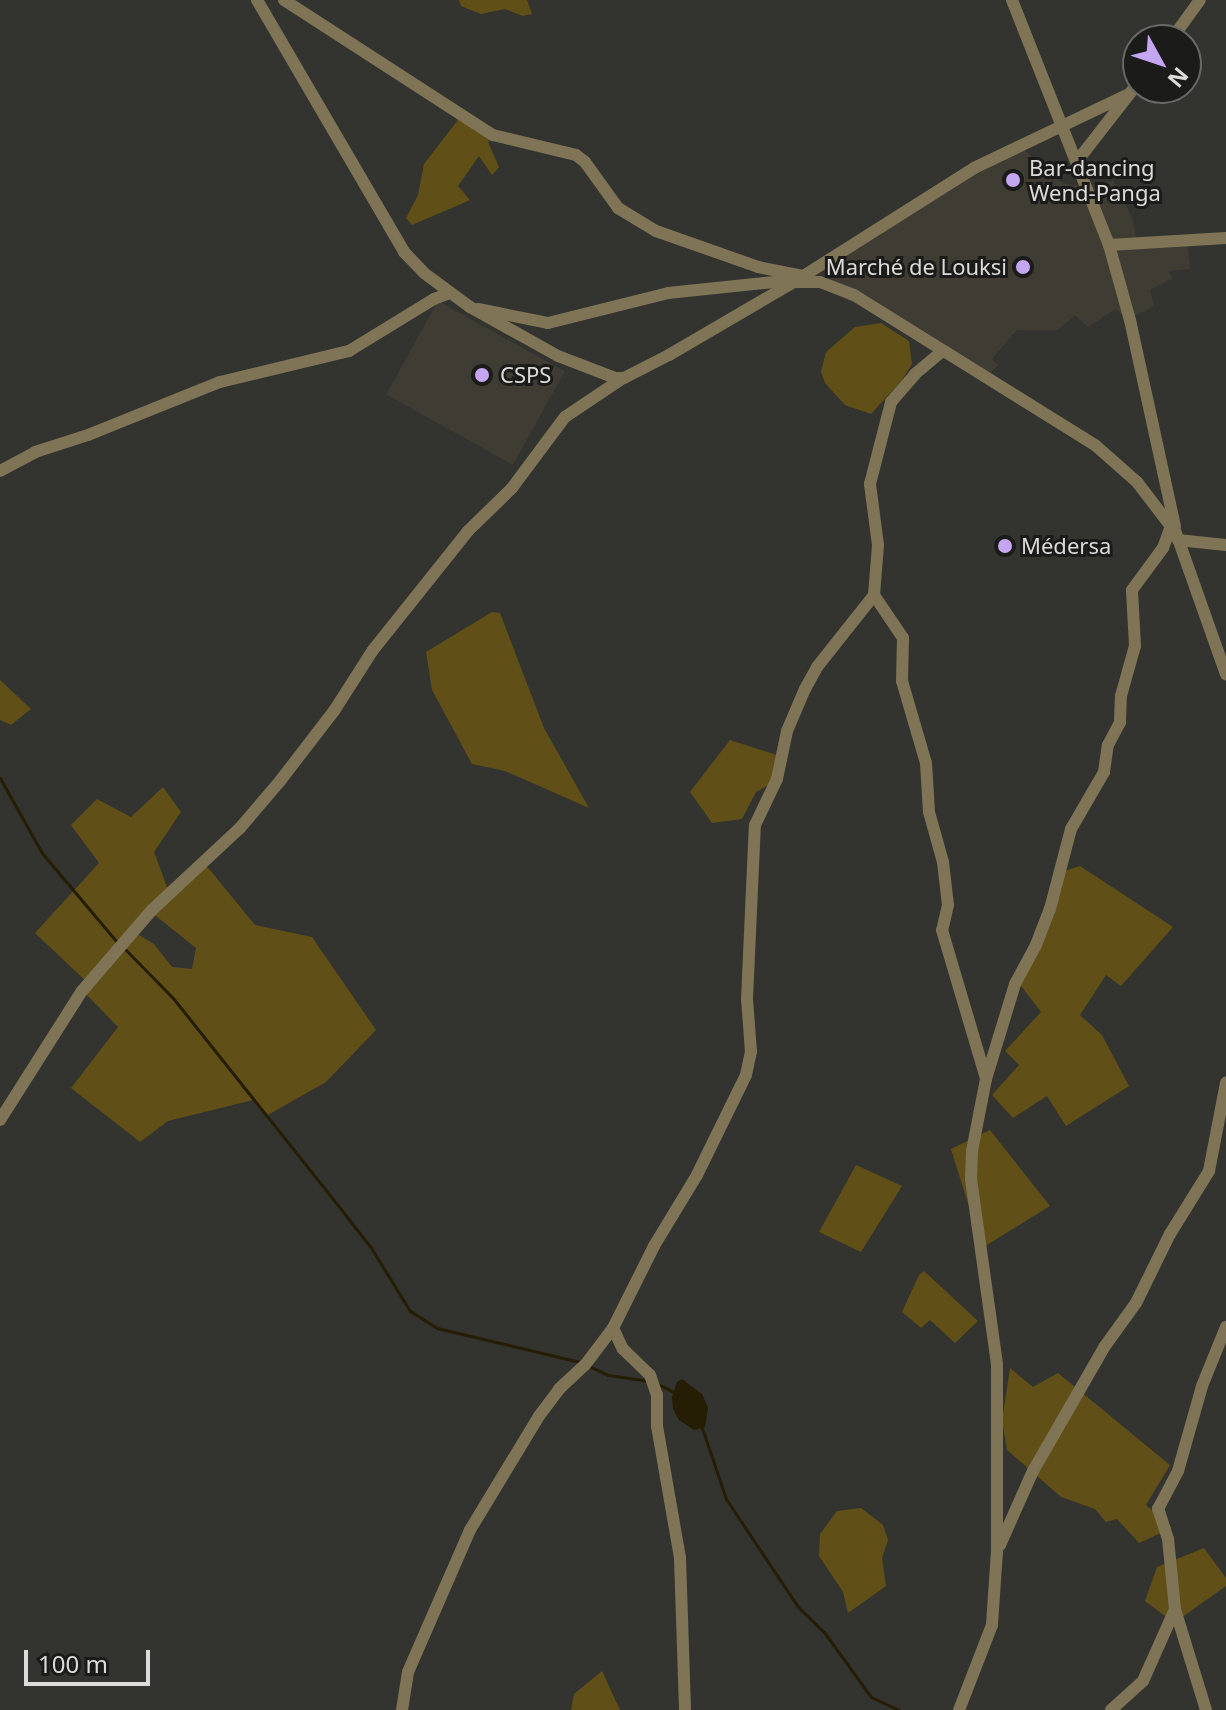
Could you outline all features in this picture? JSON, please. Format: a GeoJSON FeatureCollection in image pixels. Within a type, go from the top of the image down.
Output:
{"type":"FeatureCollection","features":[{"type":"Feature","properties":{"kind":"street"},"geometry":{"type":"LineString","coordinates":[[257,0],[389,229],[414,263],[470,307],[558,356],[605,377],[624,378]]}},
{"type":"Feature","properties":{"kind":"street"},"geometry":{"type":"LineString","coordinates":[[284,0],[493,135],[576,155],[585,162],[618,208],[656,231],[758,267],[836,287],[1095,445],[1137,482],[1175,533],[1226,545]]}},
{"type":"Feature","properties":{"kind":"street"},"geometry":{"type":"LineString","coordinates":[[1012,0],[1065,125],[1109,245],[1130,320],[1175,533],[1226,674]]}},
{"type":"Feature","properties":{"kind":"street"},"geometry":{"type":"LineString","coordinates":[[1183,24],[1200,0]]}},
{"type":"Feature","properties":{"kind":"street"},"geometry":{"type":"LineString","coordinates":[[0,1120],[82,991],[152,910],[240,828],[280,781],[334,711],[373,650],[468,531],[512,488],[565,417],[624,378],[799,279],[974,168],[1122,97]]}},
{"type":"Feature","properties":{"kind":"street"},"geometry":{"type":"LineString","coordinates":[[1078,160],[1122,103]]}},
{"type":"Feature","properties":{"kind":"street"},"geometry":{"type":"LineString","coordinates":[[1109,245],[1226,238]]}},
{"type":"Feature","properties":{"kind":"street"},"geometry":{"type":"LineString","coordinates":[[470,307],[548,323],[668,293],[799,279]]}},
{"type":"Feature","properties":{"kind":"street"},"geometry":{"type":"LineString","coordinates":[[0,471],[35,452],[88,435],[220,382],[349,351],[434,299],[450,293]]}},
{"type":"Feature","properties":{"kind":"street"},"geometry":{"type":"LineString","coordinates":[[402,1710],[408,1672],[470,1530],[539,1416],[613,1328],[654,1246],[697,1175],[746,1075],[751,1052],[747,999],[755,825],[777,779],[787,731],[805,689],[817,667],[874,595],[878,545],[870,484],[891,402],[915,374],[942,351]]}},
{"type":"Feature","properties":{"kind":"street"},"geometry":{"type":"LineString","coordinates":[[959,1710],[992,1625],[997,1551],[997,1364],[971,1179],[972,1151],[986,1079],[1015,984],[1036,945],[1050,909],[1071,829],[1104,772],[1108,745],[1120,722],[1126,675],[1135,646],[1132,590],[1175,533]]}},
{"type":"Feature","properties":{"kind":"street"},"geometry":{"type":"LineString","coordinates":[[874,595],[903,638],[902,681],[926,763],[929,812],[943,862],[948,905],[942,930],[986,1079]]}},
{"type":"Feature","properties":{"kind":"street"},"geometry":{"type":"LineString","coordinates":[[997,1551],[1033,1471],[1105,1346],[1136,1303],[1170,1234],[1209,1171],[1226,1083]]}},
{"type":"Feature","properties":{"kind":"street"},"geometry":{"type":"LineString","coordinates":[[1206,1710],[1175,1609],[1168,1539],[1158,1509],[1178,1471],[1215,1347],[1226,1327]]}},
{"type":"Feature","properties":{"kind":"street"},"geometry":{"type":"LineString","coordinates":[[613,1328],[623,1349],[650,1375],[657,1395],[657,1426],[680,1558],[685,1710]]}},
{"type":"Feature","properties":{"kind":"street"},"geometry":{"type":"LineString","coordinates":[[1111,1710],[1143,1681],[1175,1609]]}},
{"type":"Feature","properties":{"kind":"shaded area"},"geometry":{"type":"Polygon","coordinates":[[[459,0],[527,0],[532,14],[523,16],[505,9],[481,14],[461,6],[459,0]]]}},
{"type":"Feature","properties":{"kind":"shaded area"},"geometry":{"type":"Polygon","coordinates":[[[461,116],[493,135],[488,142],[499,167],[492,175],[479,156],[458,186],[470,200],[412,225],[406,218],[418,195],[424,164],[461,116]]]}},
{"type":"Feature","properties":{"kind":"shaded area"},"geometry":{"type":"Polygon","coordinates":[[[1020,146],[1062,183],[1088,188],[1113,180],[1132,217],[1137,242],[1187,240],[1190,269],[1169,271],[1172,279],[1150,290],[1154,306],[1127,320],[1116,309],[1088,327],[1075,315],[1058,330],[1017,330],[992,359],[998,365],[985,379],[865,308],[831,293],[827,261],[1020,146]]]}},
{"type":"Feature","properties":{"kind":"shaded area"},"geometry":{"type":"Polygon","coordinates":[[[438,301],[565,371],[513,465],[386,395],[438,301]]]}},
{"type":"Feature","properties":{"kind":"shaded area"},"geometry":{"type":"Polygon","coordinates":[[[881,323],[909,341],[912,364],[902,380],[871,414],[845,405],[825,383],[821,372],[826,352],[855,327],[881,323]]]}},
{"type":"Feature","properties":{"kind":"shaded area"},"geometry":{"type":"Polygon","coordinates":[[[492,612],[500,613],[544,728],[589,808],[505,771],[472,764],[432,690],[426,652],[492,612]]]}},
{"type":"Feature","properties":{"kind":"shaded area"},"geometry":{"type":"Polygon","coordinates":[[[0,680],[31,709],[11,725],[0,720],[0,680]]]}},
{"type":"Feature","properties":{"kind":"shaded area"},"geometry":{"type":"Polygon","coordinates":[[[730,740],[780,756],[769,785],[756,792],[742,819],[712,823],[690,792],[730,740]]]}},
{"type":"Feature","properties":{"kind":"shaded area"},"geometry":{"type":"Polygon","coordinates":[[[163,787],[181,812],[154,852],[170,895],[205,864],[255,925],[312,937],[376,1030],[326,1082],[266,1116],[253,1100],[168,1121],[140,1142],[71,1088],[118,1027],[83,991],[89,984],[35,933],[99,863],[71,825],[97,799],[131,817],[163,787]],[[151,912],[134,932],[154,944],[172,967],[192,969],[196,948],[151,912]]]}},
{"type":"Feature","properties":{"kind":"shaded area"},"geometry":{"type":"Polygon","coordinates":[[[1080,866],[1173,927],[1121,986],[1106,975],[1080,1015],[1102,1035],[1129,1086],[1066,1126],[1047,1096],[1013,1118],[992,1095],[1019,1065],[1005,1051],[1041,1012],[1018,982],[1062,888],[1061,872],[1080,866]]]}},
{"type":"Feature","properties":{"kind":"shaded area"},"geometry":{"type":"Polygon","coordinates":[[[990,1130],[1050,1206],[982,1248],[951,1149],[990,1130]]]}},
{"type":"Feature","properties":{"kind":"shaded area"},"geometry":{"type":"Polygon","coordinates":[[[856,1165],[902,1186],[861,1252],[819,1232],[856,1165]]]}},
{"type":"Feature","properties":{"kind":"shaded area"},"geometry":{"type":"Polygon","coordinates":[[[924,1271],[978,1321],[955,1343],[930,1320],[921,1328],[902,1312],[919,1275],[924,1271]]]}},
{"type":"Feature","properties":{"kind":"shaded area"},"geometry":{"type":"Polygon","coordinates":[[[1010,1368],[1033,1387],[1058,1373],[1170,1465],[1146,1505],[1172,1528],[1139,1543],[1117,1519],[1106,1522],[1095,1509],[1061,1497],[1007,1450],[1002,1420],[1010,1368]]]}},
{"type":"Feature","properties":{"kind":"shaded area"},"geometry":{"type":"Polygon","coordinates":[[[682,1379],[702,1394],[708,1408],[705,1427],[694,1430],[679,1420],[673,1409],[672,1397],[677,1382],[682,1379]]]}},
{"type":"Feature","properties":{"kind":"shaded area"},"geometry":{"type":"Polygon","coordinates":[[[861,1508],[883,1525],[888,1540],[882,1558],[886,1586],[848,1613],[843,1592],[819,1556],[820,1534],[837,1511],[861,1508]]]}},
{"type":"Feature","properties":{"kind":"shaded area"},"geometry":{"type":"Polygon","coordinates":[[[1204,1548],[1226,1578],[1226,1586],[1174,1623],[1145,1601],[1157,1567],[1204,1548]]]}},
{"type":"Feature","properties":{"kind":"shaded area"},"geometry":{"type":"Polygon","coordinates":[[[602,1671],[620,1710],[571,1710],[574,1694],[602,1671]]]}},
{"type":"Feature","properties":{"kind":"waterway"},"geometry":{"type":"LineString","coordinates":[[0,778],[42,853],[117,942]]}},
{"type":"Feature","properties":{"kind":"waterway"},"geometry":{"type":"LineString","coordinates":[[123,947],[173,998],[370,1246],[410,1311],[437,1328],[580,1362]]}},
{"type":"Feature","properties":{"kind":"waterway"},"geometry":{"type":"LineString","coordinates":[[591,1367],[608,1375],[649,1381]]}},
{"type":"Feature","properties":{"kind":"waterway"},"geometry":{"type":"LineString","coordinates":[[656,1383],[674,1392]]}},
{"type":"Feature","properties":{"kind":"waterway"},"geometry":{"type":"LineString","coordinates":[[701,1425],[726,1499],[798,1607],[824,1632],[871,1697],[899,1710]]}},
{"type":"Feature","properties":{"kind":"place","name":"Bar-dancing Wend-Panga"},"geometry":{"type":"Point","coordinates":[1013,180]}},
{"type":"Feature","properties":{"kind":"place","name":"Marché de Louksi"},"geometry":{"type":"Point","coordinates":[1023,267]}},
{"type":"Feature","properties":{"kind":"place","name":"CSPS"},"geometry":{"type":"Point","coordinates":[482,375]}},
{"type":"Feature","properties":{"kind":"place","name":"Médersa"},"geometry":{"type":"Point","coordinates":[1005,546]}}]}
